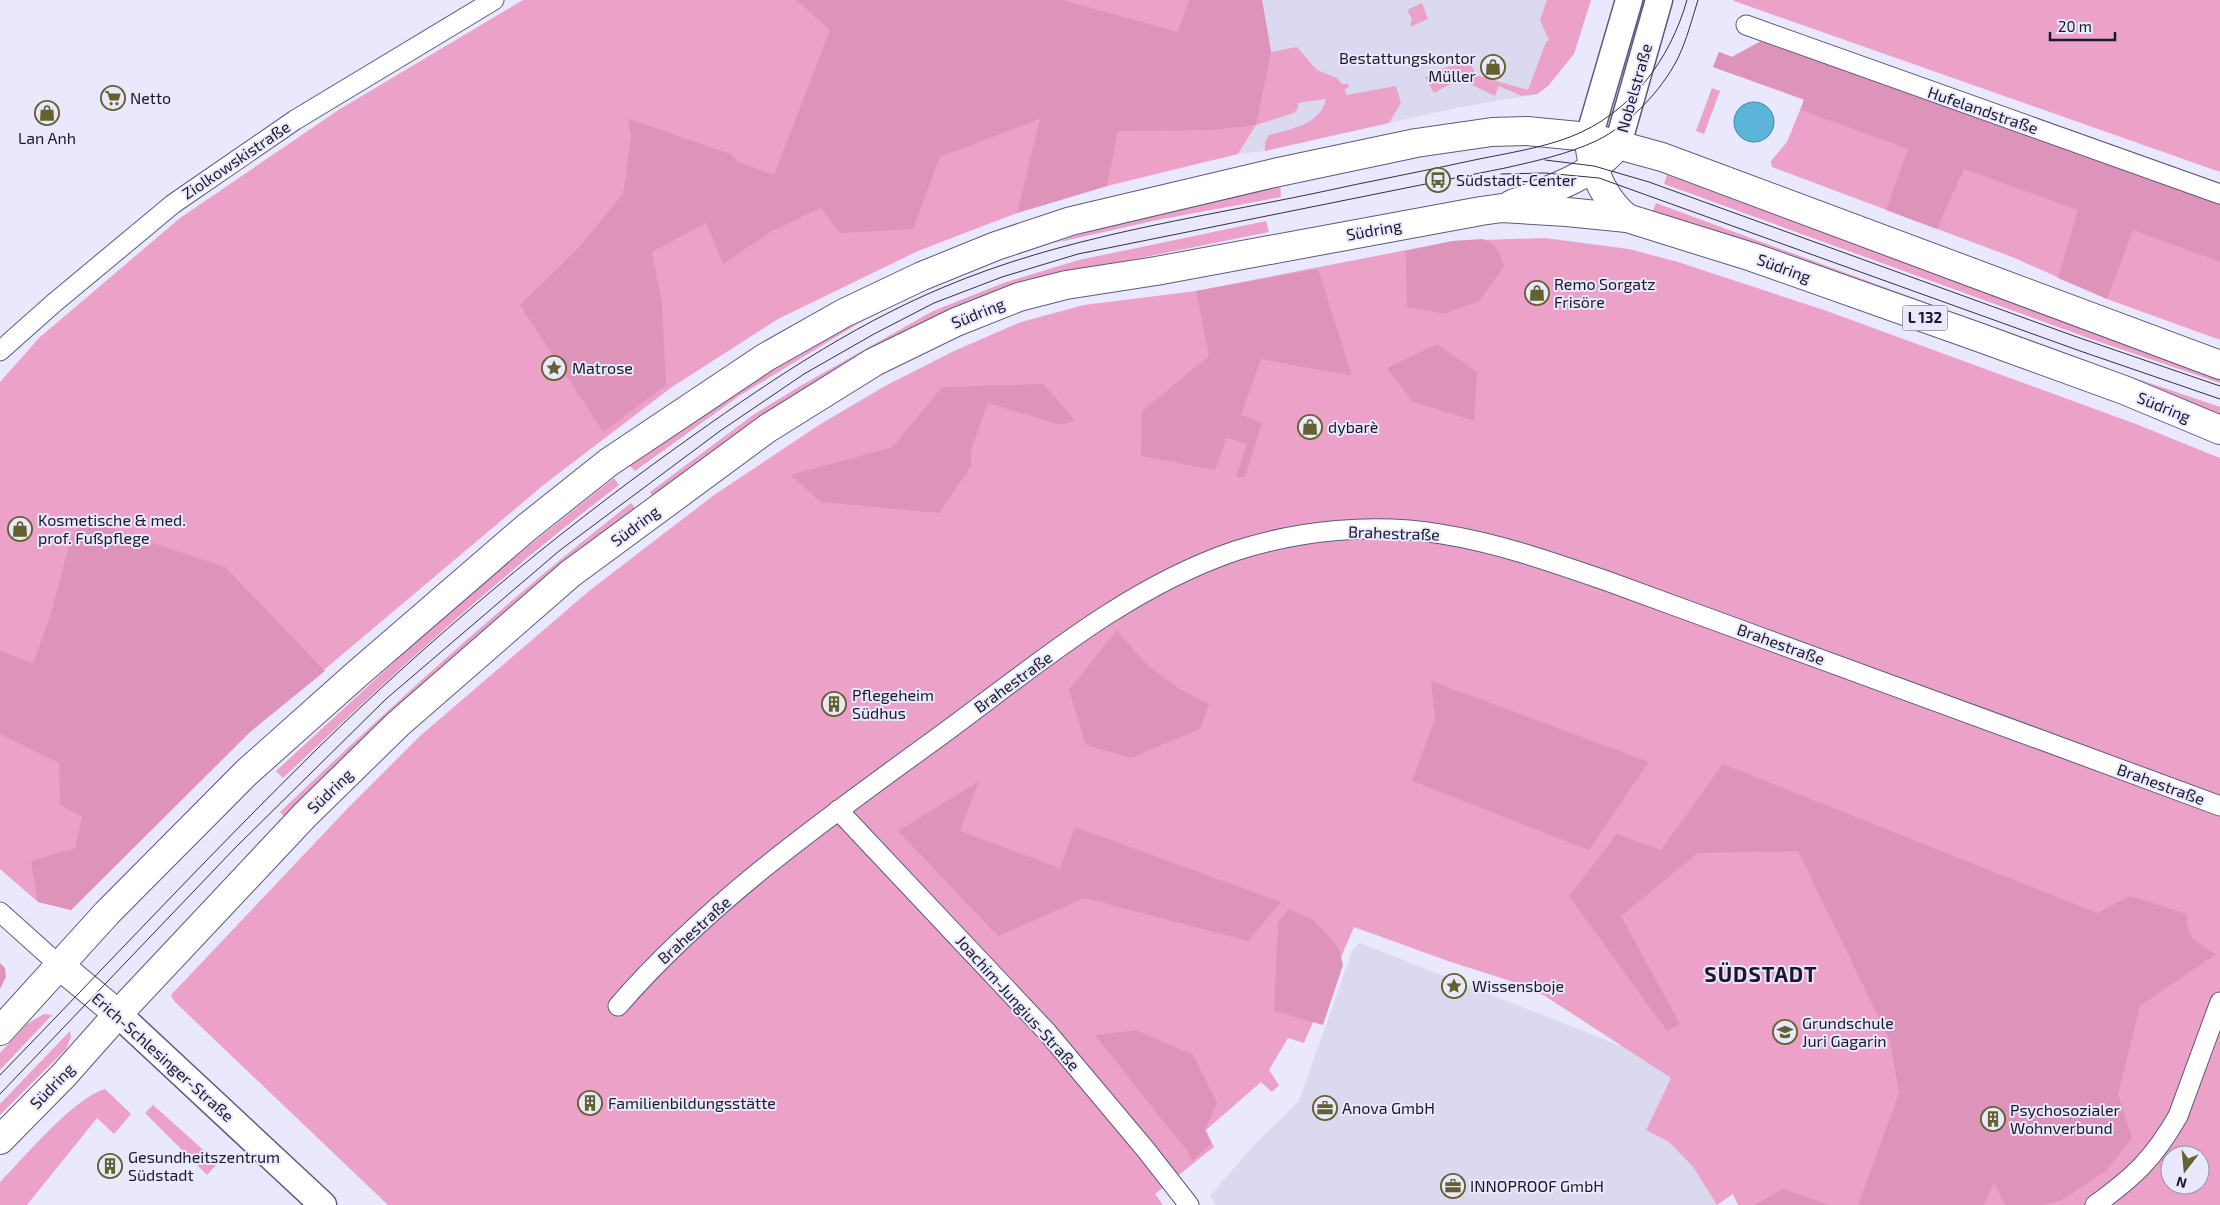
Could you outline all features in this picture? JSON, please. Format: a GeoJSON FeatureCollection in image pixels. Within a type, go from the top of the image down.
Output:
{"type":"FeatureCollection","features":[{"type":"Feature","properties":{"kind":"main road","name":"Nobelstraße"},"geometry":{"type":"LineString","coordinates":[[1627,218],[1608,199],[1594,166],[1589,137],[1629,0]]}},
{"type":"Feature","properties":{"kind":"main road","name":"Nobelstraße"},"geometry":{"type":"LineString","coordinates":[[1502,208],[1554,188],[1581,175],[1607,157],[1618,144],[1660,0]]}},
{"type":"Feature","properties":{"kind":"main road"},"geometry":{"type":"LineString","coordinates":[[0,1031],[112,907],[247,772],[526,528],[617,456],[766,357],[844,313],[922,276],[996,246],[1071,221],[1173,196],[1383,150],[1492,132],[1526,131],[1589,137],[1662,157],[2220,365]]}},
{"type":"Feature","properties":{"kind":"main road","name":"Südring"},"geometry":{"type":"LineString","coordinates":[[0,1140],[63,1076],[118,1014],[305,815],[398,724],[570,574],[768,428],[874,362],[956,322],[1019,297],[1066,285],[1156,271],[1502,208],[1627,218],[1752,257],[1963,332],[2124,390],[2220,430]]}},
{"type":"Feature","properties":{"kind":"main road","name":"Erich-Schlesinger-Straße"},"geometry":{"type":"LineString","coordinates":[[59,965],[118,1014],[323,1205]]}},
{"type":"Feature","properties":{"kind":"street","name":"Ziolkowskistraße"},"geometry":{"type":"LineString","coordinates":[[0,352],[54,303],[173,204],[295,120],[494,0]]}},
{"type":"Feature","properties":{"kind":"street","name":"Hufelandstraße"},"geometry":{"type":"LineString","coordinates":[[1746,25],[2220,194]]}},
{"type":"Feature","properties":{"kind":"street","name":"Brahestraße"},"geometry":{"type":"LineString","coordinates":[[618,1006],[646,974],[700,922],[838,810],[1109,613],[1186,570],[1235,551],[1313,533],[1371,529],[1436,532],[1504,547],[1557,564],[2220,806]]}},
{"type":"Feature","properties":{"kind":"street","name":"Joachim-Jungius-Straße"},"geometry":{"type":"LineString","coordinates":[[838,810],[1035,1018],[1146,1150],[1189,1205]]}},
{"type":"Feature","properties":{"kind":"street","name":"Erich-Schlesinger-Straße"},"geometry":{"type":"LineString","coordinates":[[0,912],[59,965]]}},
{"type":"Feature","properties":{"kind":"street"},"geometry":{"type":"LineString","coordinates":[[2096,1205],[2130,1180],[2148,1161],[2168,1133],[2178,1116],[2220,1002]]}},
{"type":"Feature","properties":{"kind":"shaded area"},"geometry":{"type":"Polygon","coordinates":[[[523,0],[1262,0],[1271,52],[1297,47],[1317,70],[1337,78],[1342,84],[1348,84],[1349,87],[1345,89],[1346,95],[1396,86],[1401,103],[1389,123],[1265,151],[1265,142],[1269,135],[1304,125],[1318,115],[1326,99],[1298,103],[1298,108],[1294,113],[1256,125],[1238,154],[1107,186],[1017,213],[918,251],[778,319],[672,387],[546,483],[250,732],[71,910],[38,902],[0,869],[0,382],[39,338],[180,218],[340,109],[523,0]]]}},
{"type":"Feature","properties":{"kind":"shaded area"},"geometry":{"type":"Polygon","coordinates":[[[796,0],[1062,0],[1178,32],[1189,0],[1262,0],[1271,52],[1256,125],[1213,130],[1118,131],[1107,186],[1017,213],[1040,119],[940,157],[913,229],[840,233],[821,208],[774,230],[723,264],[706,223],[652,252],[662,303],[666,385],[603,432],[520,305],[579,247],[623,194],[631,137],[628,119],[731,154],[738,162],[774,175],[830,30],[796,0]]]}},
{"type":"Feature","properties":{"kind":"shaded area"},"geometry":{"type":"Polygon","coordinates":[[[1262,0],[1591,0],[1574,54],[1548,86],[1537,94],[1456,108],[1265,151],[1238,154],[1256,125],[1271,52],[1262,0]]]}},
{"type":"Feature","properties":{"kind":"shaded area"},"geometry":{"type":"Polygon","coordinates":[[[1547,0],[1591,0],[1574,54],[1548,86],[1537,94],[1522,96],[1499,86],[1495,96],[1460,79],[1434,93],[1425,77],[1468,58],[1476,75],[1528,90],[1546,42],[1549,40],[1540,20],[1547,0]]]}},
{"type":"Feature","properties":{"kind":"shaded area"},"geometry":{"type":"Polygon","coordinates":[[[1638,0],[1648,0],[1626,77],[1617,74],[1638,0]]]}},
{"type":"Feature","properties":{"kind":"shaded area"},"geometry":{"type":"Polygon","coordinates":[[[2220,0],[2220,172],[1734,1],[2220,0]]]}},
{"type":"Feature","properties":{"kind":"shaded area"},"geometry":{"type":"Polygon","coordinates":[[[1422,3],[1428,19],[1412,26],[1410,25],[1412,19],[1407,10],[1422,3]]]}},
{"type":"Feature","properties":{"kind":"shaded area"},"geometry":{"type":"Polygon","coordinates":[[[1763,40],[2220,204],[2220,340],[2107,299],[2012,257],[1772,167],[1771,161],[1787,142],[1804,100],[1713,67],[1719,52],[1732,57],[1763,40]]]}},
{"type":"Feature","properties":{"kind":"shaded area"},"geometry":{"type":"Polygon","coordinates":[[[1763,40],[2220,204],[2220,262],[2133,230],[2107,299],[2058,278],[2078,210],[1964,169],[1937,229],[1886,210],[1908,149],[1801,110],[1804,99],[1713,67],[1719,52],[1732,57],[1763,40]]]}},
{"type":"Feature","properties":{"kind":"shaded area"},"geometry":{"type":"Polygon","coordinates":[[[1712,88],[1720,91],[1704,134],[1696,131],[1712,88]]]}},
{"type":"Feature","properties":{"kind":"shaded area"},"geometry":{"type":"Polygon","coordinates":[[[1667,175],[2220,378],[2220,383],[2091,339],[1664,184],[1667,175]]]}},
{"type":"Feature","properties":{"kind":"shaded area"},"geometry":{"type":"Polygon","coordinates":[[[1280,183],[1281,197],[1157,220],[1055,243],[1102,226],[1280,183]]]}},
{"type":"Feature","properties":{"kind":"shaded area"},"geometry":{"type":"Polygon","coordinates":[[[1656,203],[2082,360],[2220,407],[2220,417],[1652,213],[1656,203]]]}},
{"type":"Feature","properties":{"kind":"shaded area"},"geometry":{"type":"Polygon","coordinates":[[[1266,221],[1269,232],[1031,282],[655,500],[650,492],[753,415],[800,386],[933,311],[1006,282],[1079,260],[1266,221]]]}},
{"type":"Feature","properties":{"kind":"shaded area"},"geometry":{"type":"Polygon","coordinates":[[[1545,238],[1629,249],[1678,262],[1824,310],[2136,424],[2220,458],[2220,1205],[1738,1205],[1733,1194],[1717,1205],[1693,1167],[1669,1142],[1646,1130],[1671,1078],[1545,996],[1523,985],[1448,961],[1354,927],[1304,1043],[1288,1038],[1269,1070],[1279,1085],[1272,1092],[1261,1082],[1206,1130],[1214,1147],[1155,1194],[1163,1205],[388,1205],[174,1001],[171,995],[348,808],[420,736],[589,591],[714,495],[819,425],[885,386],[954,351],[1021,322],[1084,305],[1196,291],[1453,241],[1545,238]]]}},
{"type":"Feature","properties":{"kind":"shaded area"},"geometry":{"type":"Polygon","coordinates":[[[1483,239],[1491,243],[1497,250],[1504,266],[1479,301],[1444,314],[1407,307],[1406,251],[1453,241],[1483,239]]]}},
{"type":"Feature","properties":{"kind":"shaded area"},"geometry":{"type":"Polygon","coordinates":[[[1318,269],[1352,376],[1261,359],[1241,415],[1262,423],[1245,477],[1236,477],[1247,444],[1227,438],[1215,470],[1141,456],[1142,411],[1209,356],[1196,291],[1318,269]]]}},
{"type":"Feature","properties":{"kind":"shaded area"},"geometry":{"type":"Polygon","coordinates":[[[936,285],[859,323],[739,396],[635,471],[628,464],[738,390],[860,319],[936,285]]]}},
{"type":"Feature","properties":{"kind":"shaded area"},"geometry":{"type":"Polygon","coordinates":[[[1437,344],[1477,372],[1474,421],[1412,401],[1387,368],[1437,344]]]}},
{"type":"Feature","properties":{"kind":"shaded area"},"geometry":{"type":"Polygon","coordinates":[[[1044,384],[1075,421],[1061,425],[988,403],[971,450],[971,467],[939,513],[821,502],[790,475],[893,447],[942,387],[1044,384]]]}},
{"type":"Feature","properties":{"kind":"shaded area"},"geometry":{"type":"Polygon","coordinates":[[[614,478],[619,485],[531,555],[447,627],[283,778],[276,771],[468,594],[614,478]]]}},
{"type":"Feature","properties":{"kind":"shaded area"},"geometry":{"type":"Polygon","coordinates":[[[631,503],[638,512],[287,819],[280,812],[365,732],[496,614],[631,503]]]}},
{"type":"Feature","properties":{"kind":"shaded area"},"geometry":{"type":"Polygon","coordinates":[[[83,516],[132,536],[225,567],[325,671],[250,732],[71,910],[38,902],[31,861],[75,848],[82,817],[60,805],[59,763],[0,734],[0,651],[33,663],[50,617],[70,542],[83,516]]]}},
{"type":"Feature","properties":{"kind":"shaded area"},"geometry":{"type":"Polygon","coordinates":[[[1117,630],[1148,664],[1169,682],[1209,704],[1200,729],[1131,758],[1086,745],[1069,690],[1117,630]]]}},
{"type":"Feature","properties":{"kind":"shaded area"},"geometry":{"type":"Polygon","coordinates":[[[1431,681],[1649,762],[1589,850],[1412,781],[1435,719],[1431,681]]]}},
{"type":"Feature","properties":{"kind":"shaded area"},"geometry":{"type":"Polygon","coordinates":[[[1723,764],[2097,913],[2130,896],[2187,914],[2190,934],[2198,943],[2216,954],[2140,1006],[2118,1094],[2132,1138],[2106,1171],[2062,1200],[2043,1205],[2005,1205],[1994,1183],[1984,1205],[1858,1205],[1899,1093],[1890,1041],[1798,851],[1698,853],[1621,916],[1680,1024],[1667,1031],[1569,896],[1617,834],[1661,850],[1723,764]]]}},
{"type":"Feature","properties":{"kind":"shaded area"},"geometry":{"type":"Polygon","coordinates":[[[979,781],[960,831],[1060,868],[1075,827],[1281,902],[1248,941],[1085,898],[998,936],[898,831],[979,781]]]}},
{"type":"Feature","properties":{"kind":"shaded area"},"geometry":{"type":"Polygon","coordinates":[[[1289,909],[1311,919],[1330,937],[1339,949],[1343,965],[1323,1025],[1274,1011],[1278,922],[1289,909]]]}},
{"type":"Feature","properties":{"kind":"shaded area"},"geometry":{"type":"Polygon","coordinates":[[[1360,943],[1626,1048],[1671,1078],[1646,1130],[1669,1142],[1693,1167],[1717,1205],[1216,1205],[1210,1196],[1253,1146],[1299,1101],[1353,949],[1360,943]]]}},
{"type":"Feature","properties":{"kind":"shaded area"},"geometry":{"type":"Polygon","coordinates":[[[0,963],[5,968],[6,977],[0,989],[0,963]]]}},
{"type":"Feature","properties":{"kind":"shaded area"},"geometry":{"type":"Polygon","coordinates":[[[44,1014],[52,1015],[0,1070],[0,1053],[27,1024],[44,1014]]]}},
{"type":"Feature","properties":{"kind":"shaded area"},"geometry":{"type":"Polygon","coordinates":[[[1136,1030],[1193,1055],[1217,1103],[1205,1130],[1211,1144],[1192,1161],[1188,1152],[1095,1035],[1136,1030]]]}},
{"type":"Feature","properties":{"kind":"shaded area"},"geometry":{"type":"Polygon","coordinates":[[[70,1031],[71,1037],[66,1049],[0,1115],[0,1104],[70,1031]]]}},
{"type":"Feature","properties":{"kind":"shaded area"},"geometry":{"type":"Polygon","coordinates":[[[105,1089],[131,1114],[114,1134],[97,1118],[27,1205],[0,1205],[0,1182],[64,1116],[92,1095],[105,1089]]]}},
{"type":"Feature","properties":{"kind":"shaded area"},"geometry":{"type":"Polygon","coordinates":[[[153,1105],[218,1163],[207,1175],[145,1113],[153,1105]]]}},
{"type":"Feature","properties":{"kind":"shaded area"},"geometry":{"type":"Polygon","coordinates":[[[1783,1189],[1830,1205],[1754,1205],[1783,1189]]]}},
{"type":"Feature","properties":{"kind":"water"},"geometry":{"type":"Polygon","coordinates":[[[1758,102],[1765,105],[1771,111],[1774,122],[1773,130],[1765,139],[1758,142],[1750,142],[1743,139],[1735,130],[1734,118],[1737,111],[1746,103],[1758,102]]]}},
{"type":"Feature","properties":{"kind":"tram line"},"geometry":{"type":"LineString","coordinates":[[0,1075],[278,787],[404,667],[537,553],[583,517],[773,381],[839,339],[908,303],[944,287],[1034,255],[1127,231],[1525,150],[1570,137],[1592,127],[1611,114],[1645,82],[1670,43],[1680,22],[1687,0]]}},
{"type":"Feature","properties":{"kind":"tram line"},"geometry":{"type":"LineString","coordinates":[[0,1094],[235,848],[386,699],[559,551],[720,431],[804,374],[874,334],[934,303],[1002,277],[1078,254],[1505,168],[1552,157],[1585,146],[1620,126],[1654,94],[1678,58],[1698,0]]}},
{"type":"Feature","properties":{"kind":"tram line"},"geometry":{"type":"LineString","coordinates":[[1545,160],[1594,166],[1649,182],[2074,336],[2220,386]]}},
{"type":"Feature","properties":{"kind":"tram line"},"geometry":{"type":"LineString","coordinates":[[1501,174],[1545,173],[1599,178],[2083,352],[2220,399]]}},
{"type":"Feature","properties":{"kind":"place","name":"Bestattungskontor Müller"},"geometry":{"type":"Point","coordinates":[1493,67]}},
{"type":"Feature","properties":{"kind":"place","name":"Netto"},"geometry":{"type":"Point","coordinates":[113,98]}},
{"type":"Feature","properties":{"kind":"place","name":"Lan Anh"},"geometry":{"type":"Point","coordinates":[47,113]}},
{"type":"Feature","properties":{"kind":"place","name":"Südstadt-Center"},"geometry":{"type":"Point","coordinates":[1438,180]}},
{"type":"Feature","properties":{"kind":"place","name":"Remo Sorgatz Frisöre"},"geometry":{"type":"Point","coordinates":[1537,293]}},
{"type":"Feature","properties":{"kind":"place","name":"Matrose"},"geometry":{"type":"Point","coordinates":[554,368]}},
{"type":"Feature","properties":{"kind":"place","name":"dybarè"},"geometry":{"type":"Point","coordinates":[1310,427]}},
{"type":"Feature","properties":{"kind":"place","name":"Kosmetische & med. prof. Fußpflege"},"geometry":{"type":"Point","coordinates":[20,529]}},
{"type":"Feature","properties":{"kind":"place","name":"Pflegeheim Südhus"},"geometry":{"type":"Point","coordinates":[834,704]}},
{"type":"Feature","properties":{"kind":"place","name":"Wissensboje"},"geometry":{"type":"Point","coordinates":[1454,986]}},
{"type":"Feature","properties":{"kind":"place","name":"Grundschule Juri Gagarin"},"geometry":{"type":"Point","coordinates":[1785,1032]}},
{"type":"Feature","properties":{"kind":"place","name":"Familienbildungsstätte"},"geometry":{"type":"Point","coordinates":[590,1103]}},
{"type":"Feature","properties":{"kind":"place","name":"Anova GmbH"},"geometry":{"type":"Point","coordinates":[1325,1108]}},
{"type":"Feature","properties":{"kind":"place","name":"Psychosozialer Wohnverbund"},"geometry":{"type":"Point","coordinates":[1993,1119]}},
{"type":"Feature","properties":{"kind":"place","name":"Gesundheitszentrum Südstadt"},"geometry":{"type":"Point","coordinates":[110,1166]}},
{"type":"Feature","properties":{"kind":"place","name":"INNOPROOF GmbH"},"geometry":{"type":"Point","coordinates":[1453,1186]}},
{"type":"Feature","properties":{"kind":"district","name":"SÜDSTADT"},"geometry":{"type":"Point","coordinates":[1761,975]}}]}
